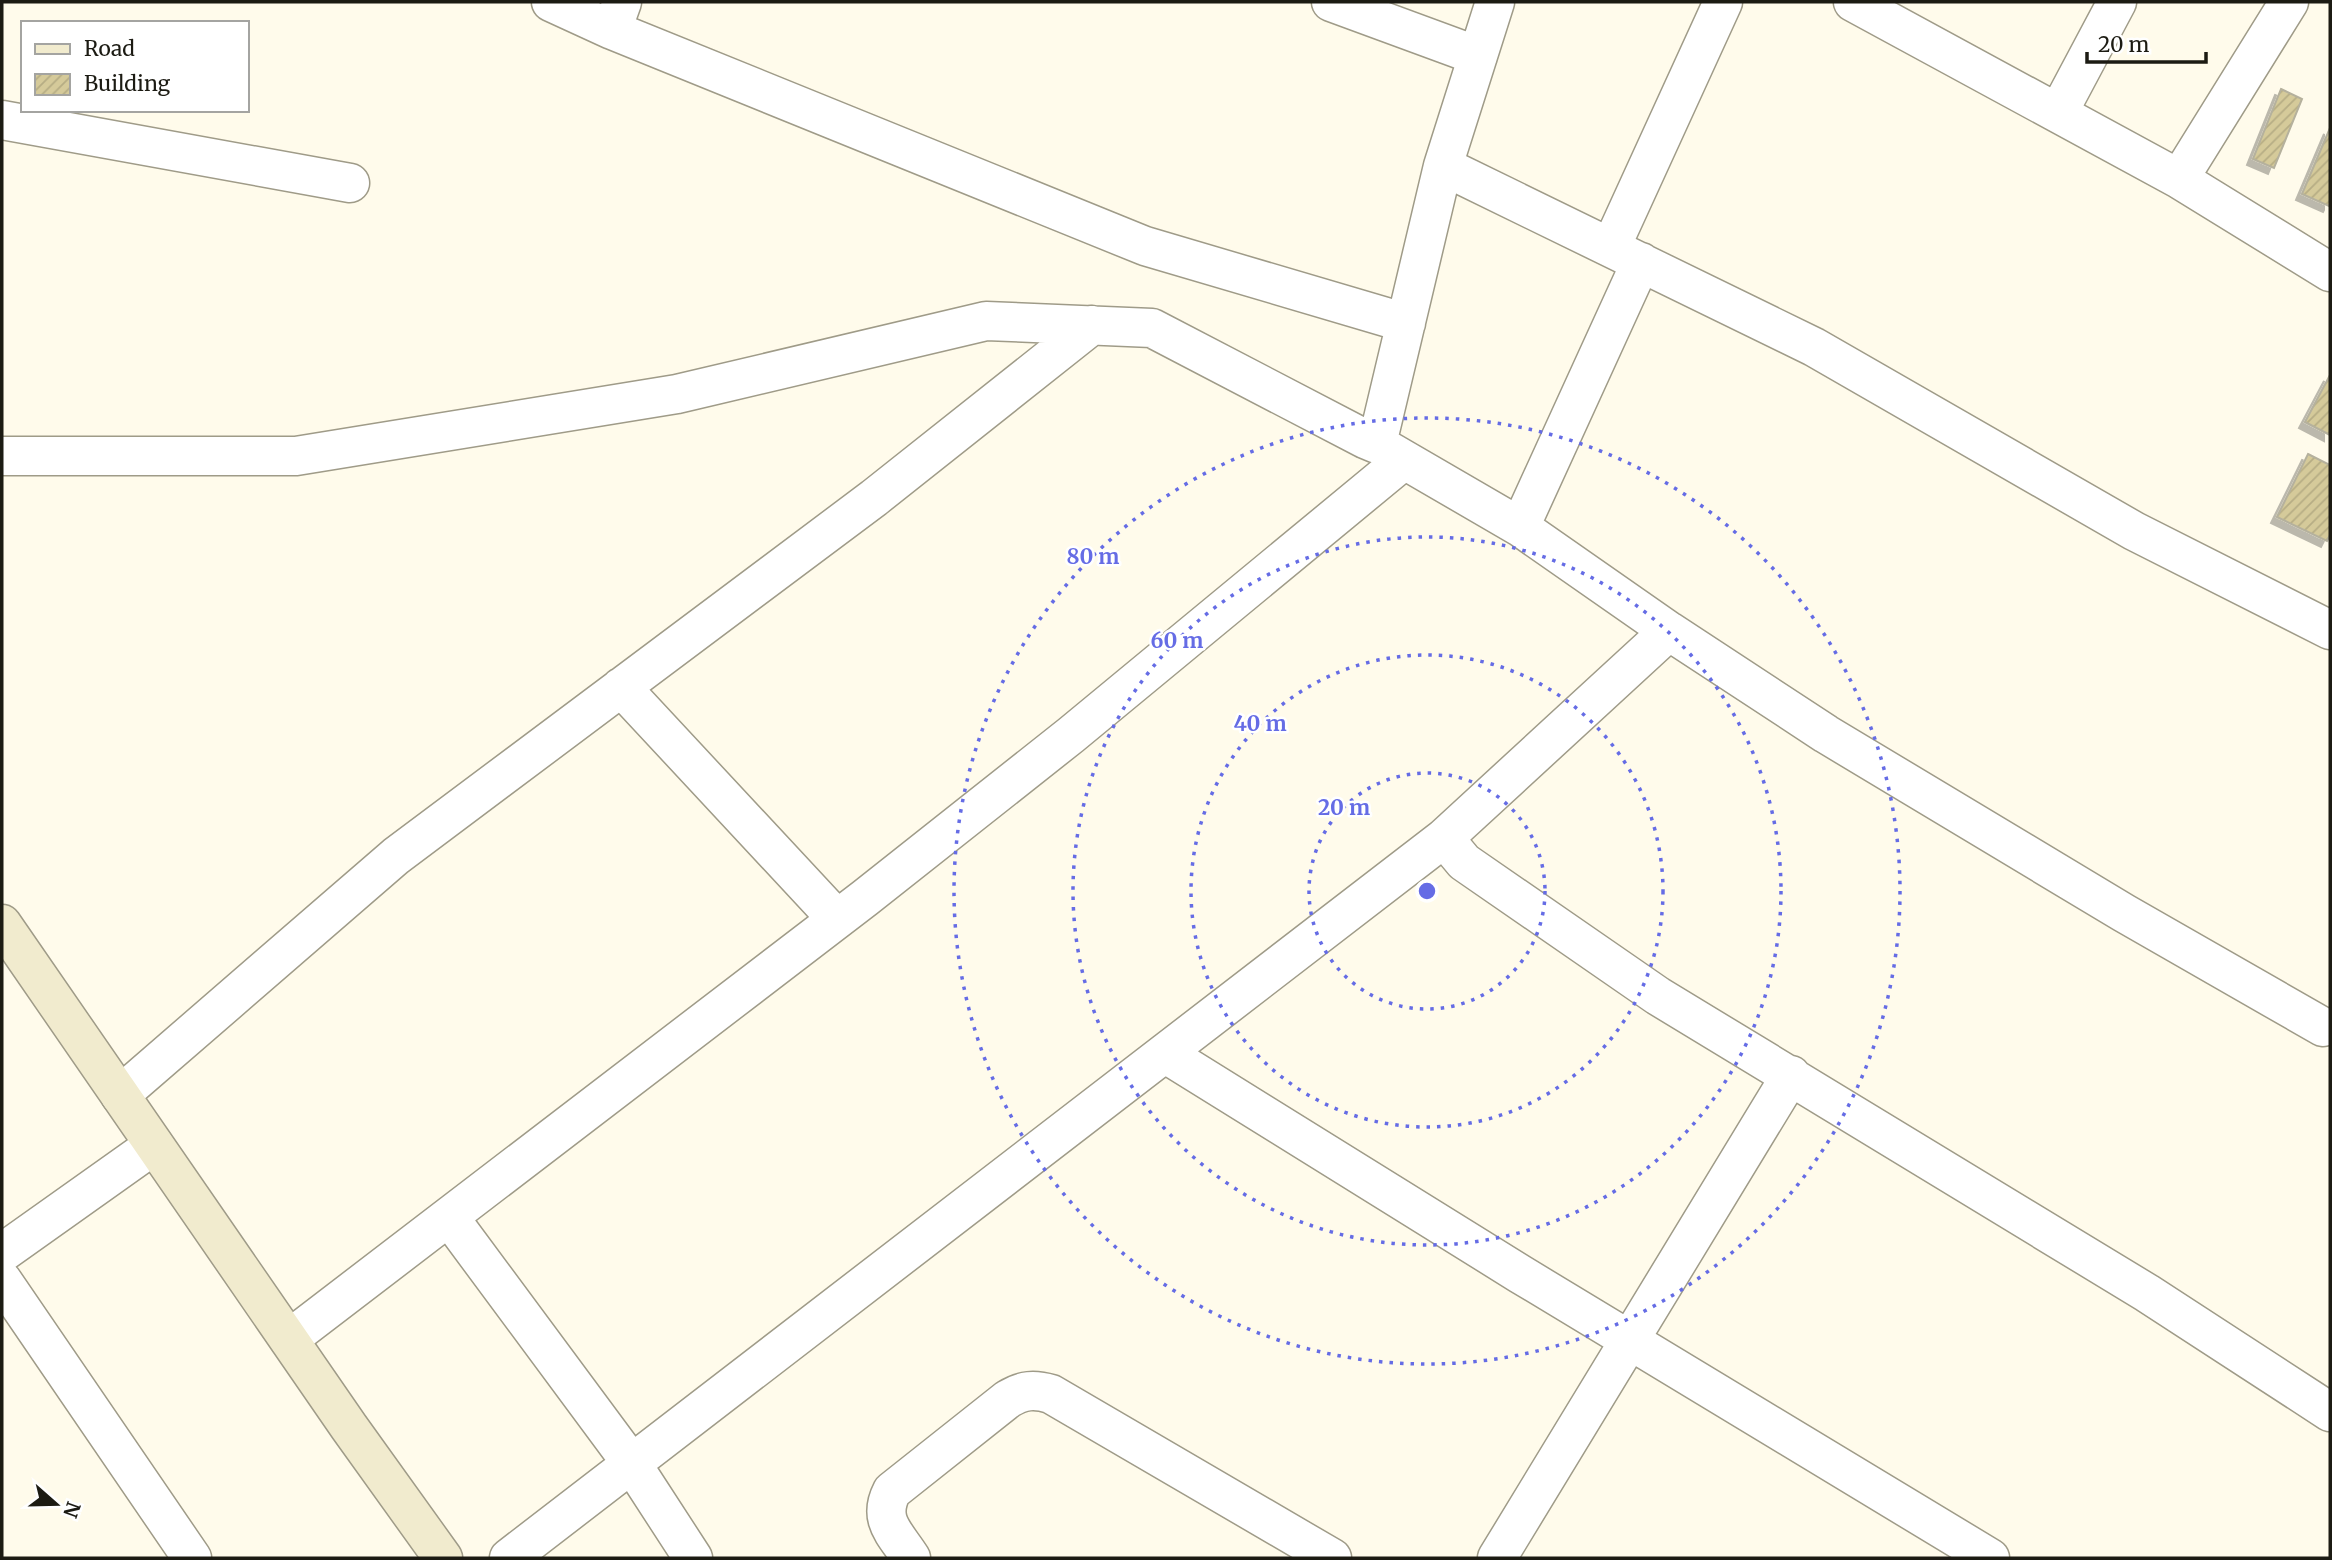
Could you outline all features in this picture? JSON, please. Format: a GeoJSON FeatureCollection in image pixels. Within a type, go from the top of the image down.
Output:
{"type":"FeatureCollection","features":[{"type":"Feature","properties":{"kind":"street"},"geometry":{"type":"LineString","coordinates":[[551,2],[617,16],[1145,246],[1406,323]]}},
{"type":"Feature","properties":{"kind":"street"},"geometry":{"type":"LineString","coordinates":[[1331,2],[1478,56]]}},
{"type":"Feature","properties":{"kind":"street"},"geometry":{"type":"LineString","coordinates":[[289,1339],[837,919],[1071,735],[1391,452],[1406,323],[1443,166],[1495,2]]}},
{"type":"Feature","properties":{"kind":"street"},"geometry":{"type":"LineString","coordinates":[[1520,527],[1723,2]]}},
{"type":"Feature","properties":{"kind":"street"},"geometry":{"type":"LineString","coordinates":[[1853,2],[2179,179],[2330,272]]}},
{"type":"Feature","properties":{"kind":"street"},"geometry":{"type":"LineString","coordinates":[[2058,113],[2116,2]]}},
{"type":"Feature","properties":{"kind":"street"},"geometry":{"type":"LineString","coordinates":[[2179,179],[2289,2]]}},
{"type":"Feature","properties":{"kind":"street"},"geometry":{"type":"LineString","coordinates":[[2,120],[350,183]]}},
{"type":"Feature","properties":{"kind":"street"},"geometry":{"type":"LineString","coordinates":[[1443,166],[1814,347],[2134,531],[2330,630]]}},
{"type":"Feature","properties":{"kind":"street"},"geometry":{"type":"LineString","coordinates":[[2,456],[296,456],[677,394],[986,321],[1152,328],[1391,452],[1520,527],[1669,631],[1826,734],[2328,1032]]}},
{"type":"Feature","properties":{"kind":"street"},"geometry":{"type":"LineString","coordinates":[[120,1095],[396,856],[874,498],[1092,325]]}},
{"type":"Feature","properties":{"kind":"street"},"geometry":{"type":"LineString","coordinates":[[509,1558],[1444,838],[1669,631]]}},
{"type":"Feature","properties":{"kind":"street"},"geometry":{"type":"LineString","coordinates":[[621,687],[837,919]]}},
{"type":"Feature","properties":{"kind":"street"},"geometry":{"type":"LineString","coordinates":[[1444,838],[1464,862],[1658,996],[2147,1293],[2330,1412]]}},
{"type":"Feature","properties":{"kind":"street"},"geometry":{"type":"LineString","coordinates":[[2,924],[443,1558]]}},
{"type":"Feature","properties":{"kind":"street"},"geometry":{"type":"LineString","coordinates":[[1166,1054],[1629,1340],[1990,1558]]}},
{"type":"Feature","properties":{"kind":"street"},"geometry":{"type":"LineString","coordinates":[[1497,1558],[1791,1075]]}},
{"type":"Feature","properties":{"kind":"street"},"geometry":{"type":"LineString","coordinates":[[2,1253],[154,1145]]}},
{"type":"Feature","properties":{"kind":"street"},"geometry":{"type":"LineString","coordinates":[[449,1217],[632,1464],[693,1558]]}},
{"type":"Feature","properties":{"kind":"street"},"geometry":{"type":"LineString","coordinates":[[2,1280],[191,1558]]}},
{"type":"Feature","properties":{"kind":"street"},"geometry":{"type":"LineString","coordinates":[[911,1558],[886,1520],[884,1510],[892,1491],[1008,1399],[1021,1392],[1036,1390],[1051,1394],[1332,1558]]}},
{"type":"Feature","properties":{"kind":"building"},"geometry":{"type":"Polygon","coordinates":[[[2281,89],[2302,99],[2274,168],[2253,159],[2281,89]]]}},
{"type":"Feature","properties":{"kind":"building"},"geometry":{"type":"Polygon","coordinates":[[[2330,128],[2330,204],[2329,206],[2302,194],[2330,128]]]}},
{"type":"Feature","properties":{"kind":"building"},"geometry":{"type":"Polygon","coordinates":[[[2330,375],[2330,435],[2305,422],[2330,375]]]}},
{"type":"Feature","properties":{"kind":"building"},"geometry":{"type":"Polygon","coordinates":[[[2308,454],[2330,465],[2330,535],[2327,541],[2277,517],[2308,454]]]}}]}
